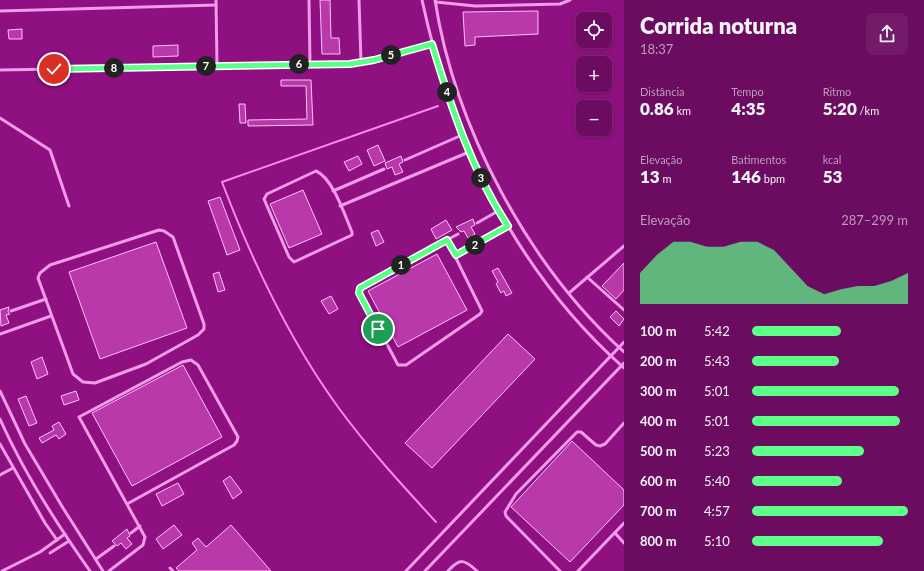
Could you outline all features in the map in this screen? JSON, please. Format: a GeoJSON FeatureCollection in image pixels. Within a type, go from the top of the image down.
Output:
{"type":"FeatureCollection","features":[{"type":"Feature","properties":{"kind":"lane"},"geometry":{"type":"LineString","coordinates":[[216,0],[217,66]]}},
{"type":"Feature","properties":{"kind":"lane"},"geometry":{"type":"LineString","coordinates":[[309,0],[310,64]]}},
{"type":"Feature","properties":{"kind":"lane"},"geometry":{"type":"LineString","coordinates":[[359,0],[362,62]]}},
{"type":"Feature","properties":{"kind":"lane"},"geometry":{"type":"LineString","coordinates":[[422,0],[432,44],[462,135],[498,211],[530,261],[557,297],[610,356],[623,367]]}},
{"type":"Feature","properties":{"kind":"lane"},"geometry":{"type":"LineString","coordinates":[[488,0],[488,6]]}},
{"type":"Feature","properties":{"kind":"lane"},"geometry":{"type":"LineString","coordinates":[[570,0],[560,4],[488,6],[435,1],[443,44],[455,84],[492,174],[518,219],[569,293],[624,352]]}},
{"type":"Feature","properties":{"kind":"lane"},"geometry":{"type":"LineString","coordinates":[[0,11],[216,5]]}},
{"type":"Feature","properties":{"kind":"lane"},"geometry":{"type":"LineString","coordinates":[[0,70],[362,62],[432,44]]}},
{"type":"Feature","properties":{"kind":"lane"},"geometry":{"type":"LineString","coordinates":[[0,118],[50,150],[69,206]]}},
{"type":"Feature","properties":{"kind":"lane"},"geometry":{"type":"LineString","coordinates":[[405,160],[462,135]]}},
{"type":"Feature","properties":{"kind":"lane"},"geometry":{"type":"LineString","coordinates":[[340,206],[469,152]]}},
{"type":"Feature","properties":{"kind":"lane"},"geometry":{"type":"LineString","coordinates":[[333,192],[384,169]]}},
{"type":"Feature","properties":{"kind":"lane"},"geometry":{"type":"LineString","coordinates":[[316,171],[324,175],[340,206],[352,235],[298,261],[291,260],[264,199],[265,196],[316,171]]}},
{"type":"Feature","properties":{"kind":"lane"},"geometry":{"type":"LineString","coordinates":[[476,223],[498,211]]}},
{"type":"Feature","properties":{"kind":"lane"},"geometry":{"type":"LineString","coordinates":[[456,255],[508,226]]}},
{"type":"Feature","properties":{"kind":"lane"},"geometry":{"type":"LineString","coordinates":[[159,230],[164,231],[173,237],[204,324],[204,329],[198,335],[146,364],[95,384],[89,384],[77,378],[73,374],[52,316],[38,278],[40,273],[50,266],[159,230]]}},
{"type":"Feature","properties":{"kind":"lane"},"geometry":{"type":"LineString","coordinates":[[447,240],[456,255],[482,311],[480,314],[406,365],[398,365],[359,290],[363,286],[447,240],[458,234]]}},
{"type":"Feature","properties":{"kind":"lane"},"geometry":{"type":"LineString","coordinates":[[569,293],[624,246]]}},
{"type":"Feature","properties":{"kind":"lane"},"geometry":{"type":"LineString","coordinates":[[587,277],[624,310]]}},
{"type":"Feature","properties":{"kind":"lane"},"geometry":{"type":"LineString","coordinates":[[11,311],[46,299]]}},
{"type":"Feature","properties":{"kind":"lane"},"geometry":{"type":"LineString","coordinates":[[0,334],[52,316]]}},
{"type":"Feature","properties":{"kind":"lane"},"geometry":{"type":"LineString","coordinates":[[406,571],[624,342]]}},
{"type":"Feature","properties":{"kind":"lane"},"geometry":{"type":"LineString","coordinates":[[109,571],[143,545],[145,537],[79,417],[182,362],[191,360],[198,365],[238,437],[238,441],[216,456],[127,504]]}},
{"type":"Feature","properties":{"kind":"lane"},"geometry":{"type":"LineString","coordinates":[[425,571],[623,367],[624,362]]}},
{"type":"Feature","properties":{"kind":"lane"},"geometry":{"type":"LineString","coordinates":[[0,390],[25,444],[103,571]]}},
{"type":"Feature","properties":{"kind":"lane"},"geometry":{"type":"LineString","coordinates":[[0,420],[14,450],[69,541],[90,571]]}},
{"type":"Feature","properties":{"kind":"lane"},"geometry":{"type":"LineString","coordinates":[[560,571],[506,516],[505,512],[516,494],[577,432],[581,432],[596,445],[600,446],[605,444],[624,423]]}},
{"type":"Feature","properties":{"kind":"lane"},"geometry":{"type":"LineString","coordinates":[[0,444],[45,523],[57,540]]}},
{"type":"Feature","properties":{"kind":"lane"},"geometry":{"type":"LineString","coordinates":[[0,455],[5,453]]}},
{"type":"Feature","properties":{"kind":"lane"},"geometry":{"type":"LineString","coordinates":[[0,474],[13,468]]}},
{"type":"Feature","properties":{"kind":"lane"},"geometry":{"type":"LineString","coordinates":[[578,571],[624,523]]}},
{"type":"Feature","properties":{"kind":"lane"},"geometry":{"type":"LineString","coordinates":[[131,533],[140,526]]}},
{"type":"Feature","properties":{"kind":"lane"},"geometry":{"type":"LineString","coordinates":[[615,533],[624,542]]}},
{"type":"Feature","properties":{"kind":"lane"},"geometry":{"type":"LineString","coordinates":[[2,571],[40,552],[65,534]]}},
{"type":"Feature","properties":{"kind":"lane"},"geometry":{"type":"LineString","coordinates":[[50,553],[69,541]]}},
{"type":"Feature","properties":{"kind":"lane"},"geometry":{"type":"LineString","coordinates":[[96,559],[114,546]]}},
{"type":"Feature","properties":{"kind":"lane"},"geometry":{"type":"LineString","coordinates":[[448,571],[456,563],[463,561],[467,562],[477,571]]}},
{"type":"Feature","properties":{"kind":"lane"},"geometry":{"type":"LineString","coordinates":[[170,568],[173,571]]}},
{"type":"Feature","properties":{"kind":"building"},"geometry":{"type":"Polygon","coordinates":[[[320,0],[330,0],[331,38],[339,38],[340,54],[322,54],[320,0]]]}},
{"type":"Feature","properties":{"kind":"building"},"geometry":{"type":"Polygon","coordinates":[[[538,11],[538,34],[475,37],[475,45],[465,46],[463,12],[538,11]]]}},
{"type":"Feature","properties":{"kind":"building"},"geometry":{"type":"Polygon","coordinates":[[[22,29],[22,39],[9,39],[8,30],[22,29]]]}},
{"type":"Feature","properties":{"kind":"building"},"geometry":{"type":"Polygon","coordinates":[[[178,45],[178,56],[153,57],[153,46],[178,45]]]}},
{"type":"Feature","properties":{"kind":"building"},"geometry":{"type":"Polygon","coordinates":[[[281,80],[311,80],[313,125],[248,126],[248,120],[307,119],[306,86],[281,86],[281,80]]]}},
{"type":"Feature","properties":{"kind":"building"},"geometry":{"type":"Polygon","coordinates":[[[239,104],[245,104],[246,123],[240,123],[239,104]]]}},
{"type":"Feature","properties":{"kind":"building"},"geometry":{"type":"Polygon","coordinates":[[[378,145],[385,161],[374,166],[367,150],[378,145]]]}},
{"type":"Feature","properties":{"kind":"building"},"geometry":{"type":"Polygon","coordinates":[[[358,156],[362,164],[349,171],[344,162],[358,156]]]}},
{"type":"Feature","properties":{"kind":"building"},"geometry":{"type":"Polygon","coordinates":[[[401,156],[403,162],[399,164],[403,172],[395,175],[392,167],[387,169],[385,163],[401,156]]]}},
{"type":"Feature","properties":{"kind":"building"},"geometry":{"type":"Polygon","coordinates":[[[303,190],[322,234],[289,248],[270,204],[303,190]]]}},
{"type":"Feature","properties":{"kind":"building"},"geometry":{"type":"Polygon","coordinates":[[[220,197],[240,250],[227,255],[208,201],[220,197]]]}},
{"type":"Feature","properties":{"kind":"building"},"geometry":{"type":"Polygon","coordinates":[[[473,219],[475,225],[471,227],[475,234],[468,238],[464,231],[461,232],[456,227],[473,219]]]}},
{"type":"Feature","properties":{"kind":"building"},"geometry":{"type":"Polygon","coordinates":[[[446,220],[452,230],[436,239],[431,229],[446,220]]]}},
{"type":"Feature","properties":{"kind":"building"},"geometry":{"type":"Polygon","coordinates":[[[378,230],[384,242],[376,246],[371,233],[378,230]]]}},
{"type":"Feature","properties":{"kind":"building"},"geometry":{"type":"Polygon","coordinates":[[[156,242],[187,328],[100,359],[69,272],[156,242]]]}},
{"type":"Feature","properties":{"kind":"building"},"geometry":{"type":"Polygon","coordinates":[[[437,254],[467,310],[398,347],[368,291],[437,254]]]}},
{"type":"Feature","properties":{"kind":"building"},"geometry":{"type":"Polygon","coordinates":[[[624,263],[624,290],[616,299],[602,286],[624,263]]]}},
{"type":"Feature","properties":{"kind":"building"},"geometry":{"type":"Polygon","coordinates":[[[498,268],[512,293],[506,296],[504,291],[501,293],[496,284],[498,282],[492,271],[498,268]]]}},
{"type":"Feature","properties":{"kind":"building"},"geometry":{"type":"Polygon","coordinates":[[[219,272],[225,290],[218,292],[213,274],[219,272]]]}},
{"type":"Feature","properties":{"kind":"building"},"geometry":{"type":"Polygon","coordinates":[[[331,296],[338,309],[329,314],[321,301],[331,296]]]}},
{"type":"Feature","properties":{"kind":"building"},"geometry":{"type":"Polygon","coordinates":[[[9,307],[8,312],[10,314],[6,315],[9,323],[1,326],[0,310],[9,307]]]}},
{"type":"Feature","properties":{"kind":"building"},"geometry":{"type":"Polygon","coordinates":[[[616,311],[624,319],[619,326],[610,317],[616,311]]]}},
{"type":"Feature","properties":{"kind":"building"},"geometry":{"type":"Polygon","coordinates":[[[508,334],[535,359],[432,468],[405,443],[508,334]]]}},
{"type":"Feature","properties":{"kind":"building"},"geometry":{"type":"Polygon","coordinates":[[[42,357],[48,374],[37,379],[31,362],[42,357]]]}},
{"type":"Feature","properties":{"kind":"building"},"geometry":{"type":"Polygon","coordinates":[[[183,365],[222,437],[132,486],[92,413],[183,365]]]}},
{"type":"Feature","properties":{"kind":"building"},"geometry":{"type":"Polygon","coordinates":[[[76,391],[79,400],[64,405],[61,396],[76,391]]]}},
{"type":"Feature","properties":{"kind":"building"},"geometry":{"type":"Polygon","coordinates":[[[26,396],[37,423],[29,426],[18,399],[26,396]]]}},
{"type":"Feature","properties":{"kind":"building"},"geometry":{"type":"Polygon","coordinates":[[[59,422],[66,434],[59,439],[56,435],[42,443],[39,438],[54,430],[52,426],[59,422]]]}},
{"type":"Feature","properties":{"kind":"building"},"geometry":{"type":"Polygon","coordinates":[[[572,441],[624,490],[624,505],[570,562],[511,507],[572,441]]]}},
{"type":"Feature","properties":{"kind":"building"},"geometry":{"type":"Polygon","coordinates":[[[230,476],[242,492],[233,499],[223,481],[230,476]]]}},
{"type":"Feature","properties":{"kind":"building"},"geometry":{"type":"Polygon","coordinates":[[[178,483],[184,494],[162,506],[156,494],[178,483]]]}},
{"type":"Feature","properties":{"kind":"building"},"geometry":{"type":"Polygon","coordinates":[[[174,525],[182,535],[163,549],[156,539],[174,525]]]}},
{"type":"Feature","properties":{"kind":"building"},"geometry":{"type":"Polygon","coordinates":[[[231,525],[271,571],[179,571],[176,568],[197,550],[192,543],[198,538],[206,547],[231,525]]]}},
{"type":"Feature","properties":{"kind":"building"},"geometry":{"type":"Polygon","coordinates":[[[127,529],[130,536],[127,538],[132,544],[126,549],[121,543],[117,546],[112,541],[127,529]]]}},
{"type":"Feature","properties":{"kind":"waterway"},"geometry":{"type":"LineString","coordinates":[[436,522],[361,437],[338,407],[303,354],[272,298],[246,241],[222,182],[438,106]]}},
{"type":"Feature","properties":{"kind":"route"},"geometry":{"type":"LineString","coordinates":[[54,69],[350,64],[374,60],[432,44],[444,85],[477,171],[508,226],[456,255],[447,240],[360,288],[359,293],[378,329]]}}]}
